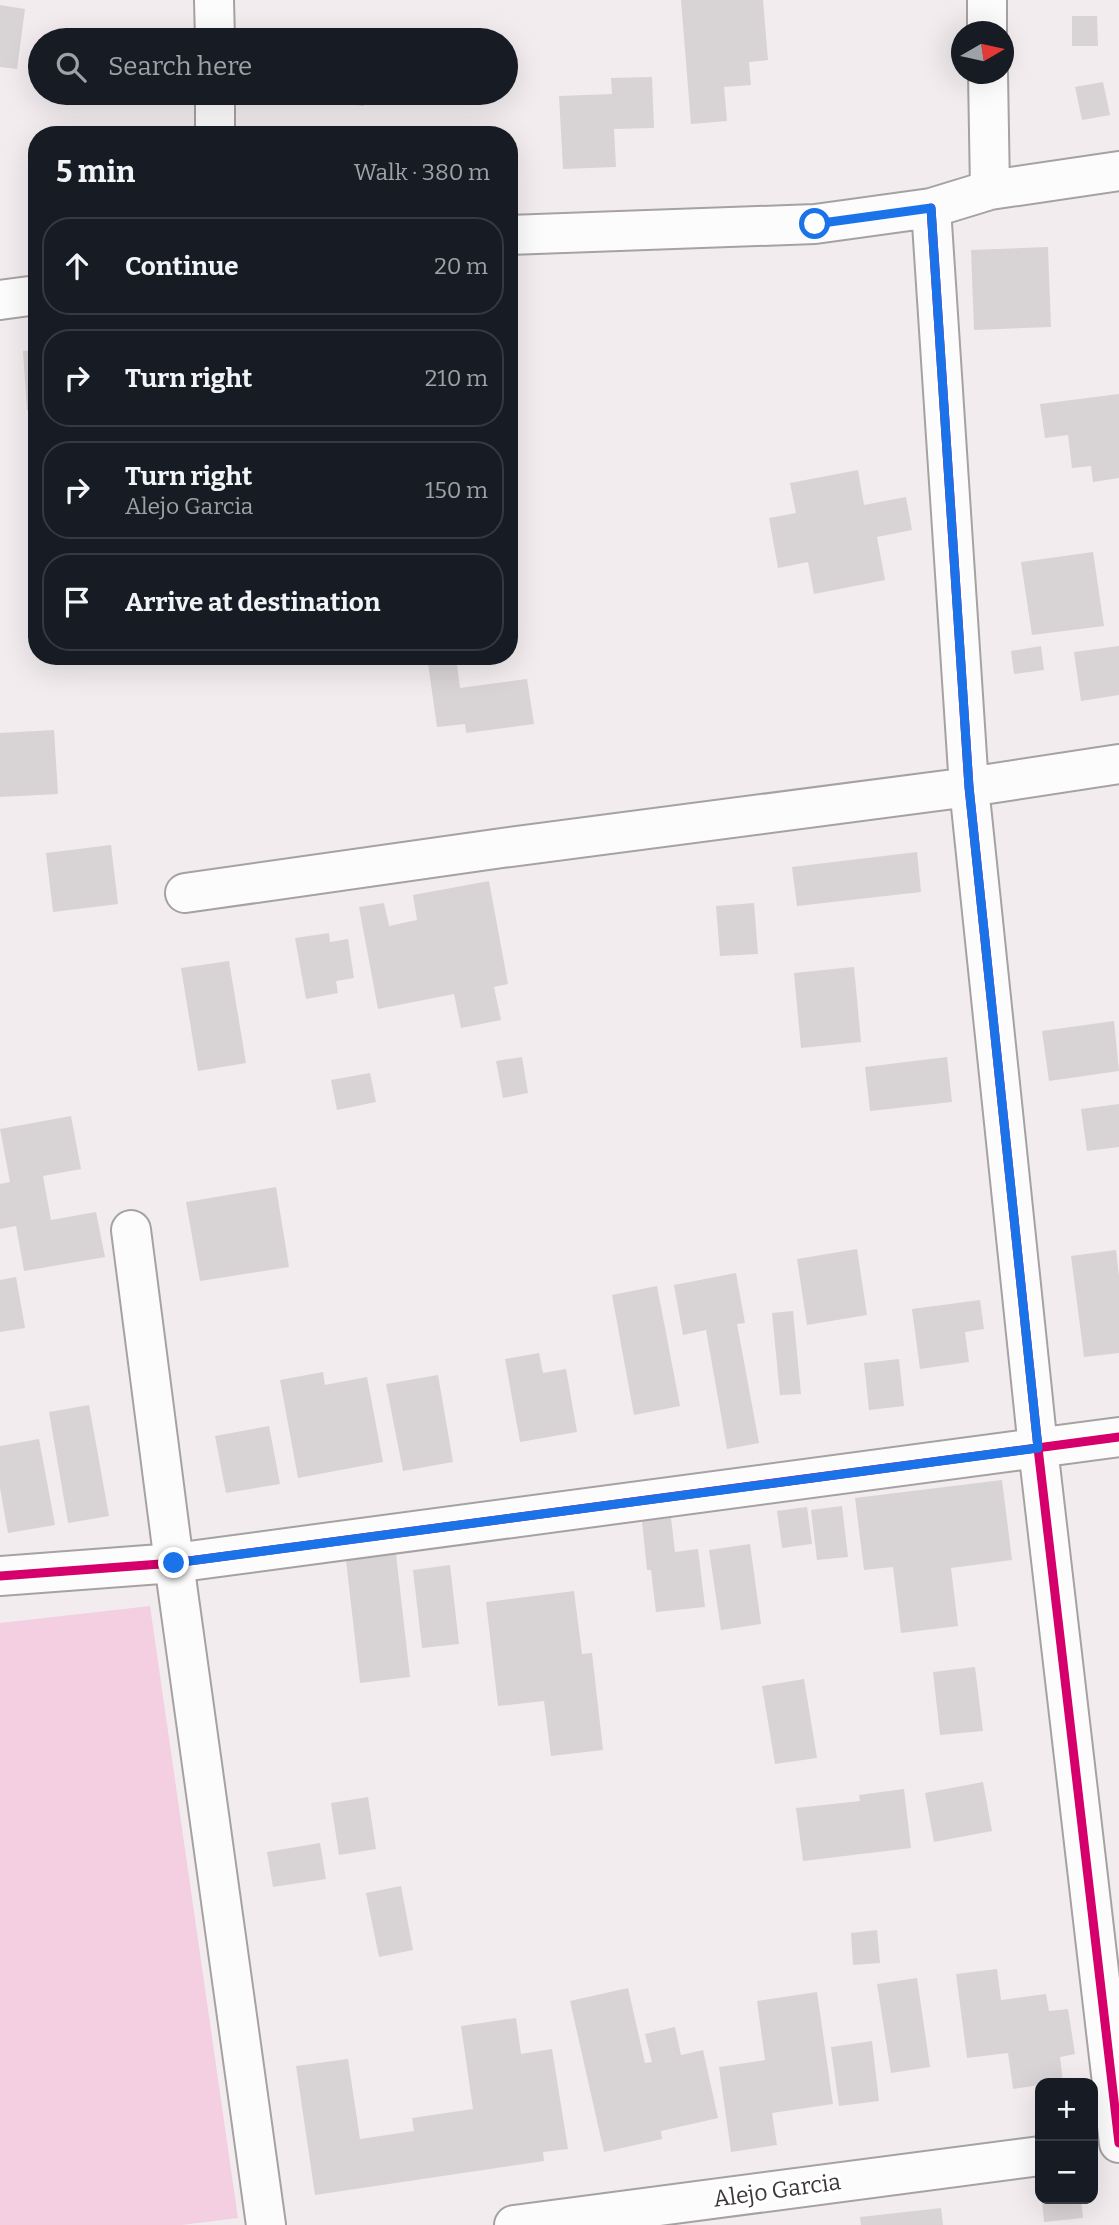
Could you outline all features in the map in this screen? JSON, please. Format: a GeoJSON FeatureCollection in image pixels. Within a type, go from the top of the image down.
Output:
{"type":"FeatureCollection","features":[{"type":"Feature","properties":{"kind":"street"},"geometry":{"type":"LineString","coordinates":[[215,0],[215,28]]}},
{"type":"Feature","properties":{"kind":"street"},"geometry":{"type":"LineString","coordinates":[[987,0],[987,21]]}},
{"type":"Feature","properties":{"kind":"street"},"geometry":{"type":"LineString","coordinates":[[988,84],[990,190]]}},
{"type":"Feature","properties":{"kind":"street"},"geometry":{"type":"LineString","coordinates":[[215,105],[215,126]]}},
{"type":"Feature","properties":{"kind":"street"},"geometry":{"type":"LineString","coordinates":[[518,235],[815,224],[931,208],[990,190],[1119,171]]}},
{"type":"Feature","properties":{"kind":"street"},"geometry":{"type":"LineString","coordinates":[[931,208],[969,787],[1038,1448],[1119,2144],[1098,2148]]}},
{"type":"Feature","properties":{"kind":"street"},"geometry":{"type":"LineString","coordinates":[[0,300],[28,296]]}},
{"type":"Feature","properties":{"kind":"street"},"geometry":{"type":"LineString","coordinates":[[185,893],[502,848],[969,787],[1119,764]]}},
{"type":"Feature","properties":{"kind":"street"},"geometry":{"type":"LineString","coordinates":[[131,1230],[174,1563],[266,2225]]}},
{"type":"Feature","properties":{"kind":"street"},"geometry":{"type":"LineString","coordinates":[[0,1576],[174,1563],[1119,1437]]}},
{"type":"Feature","properties":{"kind":"street","name":"Alejo Garcia"},"geometry":{"type":"LineString","coordinates":[[514,2225],[1035,2157]]}},
{"type":"Feature","properties":{"kind":"shaded area"},"geometry":{"type":"Polygon","coordinates":[[[150,1606],[238,2218],[182,2225],[0,2225],[0,1623],[150,1606]]]}},
{"type":"Feature","properties":{"kind":"building"},"geometry":{"type":"Polygon","coordinates":[[[681,0],[763,0],[768,60],[749,62],[751,85],[724,87],[727,121],[691,124],[681,0]]]}},
{"type":"Feature","properties":{"kind":"building"},"geometry":{"type":"Polygon","coordinates":[[[0,5],[25,9],[17,69],[0,67],[0,5]]]}},
{"type":"Feature","properties":{"kind":"building"},"geometry":{"type":"Polygon","coordinates":[[[1072,16],[1097,16],[1098,46],[1072,46],[1072,16]]]}},
{"type":"Feature","properties":{"kind":"building"},"geometry":{"type":"Polygon","coordinates":[[[652,77],[654,128],[614,129],[616,167],[563,169],[559,96],[612,94],[611,78],[652,77]]]}},
{"type":"Feature","properties":{"kind":"building"},"geometry":{"type":"Polygon","coordinates":[[[1103,82],[1110,115],[1082,120],[1075,87],[1103,82]]]}},
{"type":"Feature","properties":{"kind":"building"},"geometry":{"type":"Polygon","coordinates":[[[1048,247],[1051,327],[974,330],[971,250],[1048,247]]]}},
{"type":"Feature","properties":{"kind":"building"},"geometry":{"type":"Polygon","coordinates":[[[23,351],[28,351],[28,410],[27,410],[23,351]]]}},
{"type":"Feature","properties":{"kind":"building"},"geometry":{"type":"Polygon","coordinates":[[[1119,394],[1119,478],[1093,482],[1091,466],[1072,468],[1068,435],[1045,438],[1040,404],[1119,394]]]}},
{"type":"Feature","properties":{"kind":"building"},"geometry":{"type":"Polygon","coordinates":[[[858,470],[864,505],[906,497],[912,530],[877,537],[885,580],[814,594],[808,562],[778,568],[769,518],[796,513],[790,483],[858,470]]]}},
{"type":"Feature","properties":{"kind":"building"},"geometry":{"type":"Polygon","coordinates":[[[1093,552],[1104,626],[1032,635],[1021,562],[1093,552]]]}},
{"type":"Feature","properties":{"kind":"building"},"geometry":{"type":"Polygon","coordinates":[[[1041,646],[1044,670],[1014,674],[1011,651],[1041,646]]]}},
{"type":"Feature","properties":{"kind":"building"},"geometry":{"type":"Polygon","coordinates":[[[1119,646],[1119,695],[1081,701],[1074,652],[1119,646]]]}},
{"type":"Feature","properties":{"kind":"building"},"geometry":{"type":"Polygon","coordinates":[[[428,665],[457,665],[460,688],[527,679],[534,724],[466,733],[465,724],[437,727],[428,665]]]}},
{"type":"Feature","properties":{"kind":"building"},"geometry":{"type":"Polygon","coordinates":[[[54,730],[58,794],[0,797],[0,733],[54,730]]]}},
{"type":"Feature","properties":{"kind":"building"},"geometry":{"type":"Polygon","coordinates":[[[111,845],[118,904],[53,912],[46,853],[111,845]]]}},
{"type":"Feature","properties":{"kind":"building"},"geometry":{"type":"Polygon","coordinates":[[[917,852],[921,892],[797,906],[792,867],[917,852]]]}},
{"type":"Feature","properties":{"kind":"building"},"geometry":{"type":"Polygon","coordinates":[[[489,881],[508,984],[494,987],[501,1020],[461,1028],[454,994],[378,1009],[359,907],[384,903],[389,926],[417,920],[413,895],[489,881]]]}},
{"type":"Feature","properties":{"kind":"building"},"geometry":{"type":"Polygon","coordinates":[[[754,903],[758,954],[720,956],[716,906],[754,903]]]}},
{"type":"Feature","properties":{"kind":"building"},"geometry":{"type":"Polygon","coordinates":[[[329,933],[330,942],[348,939],[354,978],[336,981],[338,993],[306,999],[295,938],[329,933]]]}},
{"type":"Feature","properties":{"kind":"building"},"geometry":{"type":"Polygon","coordinates":[[[229,961],[246,1063],[198,1071],[181,968],[229,961]]]}},
{"type":"Feature","properties":{"kind":"building"},"geometry":{"type":"Polygon","coordinates":[[[854,967],[861,1042],[801,1048],[794,973],[854,967]]]}},
{"type":"Feature","properties":{"kind":"building"},"geometry":{"type":"Polygon","coordinates":[[[1114,1021],[1119,1071],[1049,1081],[1042,1031],[1114,1021]]]}},
{"type":"Feature","properties":{"kind":"building"},"geometry":{"type":"Polygon","coordinates":[[[522,1057],[528,1093],[503,1098],[496,1061],[522,1057]]]}},
{"type":"Feature","properties":{"kind":"building"},"geometry":{"type":"Polygon","coordinates":[[[947,1057],[952,1102],[870,1111],[865,1067],[947,1057]]]}},
{"type":"Feature","properties":{"kind":"building"},"geometry":{"type":"Polygon","coordinates":[[[370,1073],[376,1102],[337,1110],[331,1080],[370,1073]]]}},
{"type":"Feature","properties":{"kind":"building"},"geometry":{"type":"Polygon","coordinates":[[[1119,1104],[1119,1147],[1087,1151],[1081,1109],[1119,1104]]]}},
{"type":"Feature","properties":{"kind":"building"},"geometry":{"type":"Polygon","coordinates":[[[71,1116],[81,1169],[43,1176],[51,1220],[96,1212],[105,1257],[24,1271],[16,1226],[0,1229],[0,1184],[10,1182],[0,1129],[71,1116]]]}},
{"type":"Feature","properties":{"kind":"building"},"geometry":{"type":"Polygon","coordinates":[[[276,1187],[289,1267],[200,1281],[186,1202],[276,1187]]]}},
{"type":"Feature","properties":{"kind":"building"},"geometry":{"type":"Polygon","coordinates":[[[857,1249],[867,1315],[807,1325],[797,1259],[857,1249]]]}},
{"type":"Feature","properties":{"kind":"building"},"geometry":{"type":"Polygon","coordinates":[[[1116,1250],[1119,1276],[1119,1353],[1084,1357],[1071,1256],[1116,1250]]]}},
{"type":"Feature","properties":{"kind":"building"},"geometry":{"type":"Polygon","coordinates":[[[736,1273],[745,1323],[737,1324],[759,1443],[727,1449],[706,1330],[683,1335],[674,1285],[736,1273]]]}},
{"type":"Feature","properties":{"kind":"building"},"geometry":{"type":"Polygon","coordinates":[[[16,1277],[25,1328],[0,1332],[0,1280],[16,1277]]]}},
{"type":"Feature","properties":{"kind":"building"},"geometry":{"type":"Polygon","coordinates":[[[657,1286],[680,1406],[634,1415],[612,1295],[657,1286]]]}},
{"type":"Feature","properties":{"kind":"building"},"geometry":{"type":"Polygon","coordinates":[[[980,1300],[984,1329],[965,1332],[969,1362],[920,1369],[912,1309],[980,1300]]]}},
{"type":"Feature","properties":{"kind":"building"},"geometry":{"type":"Polygon","coordinates":[[[793,1311],[801,1394],[780,1395],[772,1313],[793,1311]]]}},
{"type":"Feature","properties":{"kind":"building"},"geometry":{"type":"Polygon","coordinates":[[[539,1353],[543,1373],[566,1369],[577,1432],[520,1442],[505,1359],[539,1353]]]}},
{"type":"Feature","properties":{"kind":"building"},"geometry":{"type":"Polygon","coordinates":[[[899,1359],[904,1406],[869,1410],[864,1363],[899,1359]]]}},
{"type":"Feature","properties":{"kind":"building"},"geometry":{"type":"Polygon","coordinates":[[[323,1372],[325,1385],[367,1377],[383,1462],[298,1478],[280,1380],[323,1372]]]}},
{"type":"Feature","properties":{"kind":"building"},"geometry":{"type":"Polygon","coordinates":[[[438,1375],[453,1462],[403,1471],[386,1384],[438,1375]]]}},
{"type":"Feature","properties":{"kind":"building"},"geometry":{"type":"Polygon","coordinates":[[[89,1405],[109,1516],[68,1523],[49,1412],[89,1405]]]}},
{"type":"Feature","properties":{"kind":"building"},"geometry":{"type":"Polygon","coordinates":[[[269,1426],[280,1484],[226,1493],[215,1436],[269,1426]]]}},
{"type":"Feature","properties":{"kind":"building"},"geometry":{"type":"Polygon","coordinates":[[[39,1439],[55,1525],[8,1533],[0,1488],[0,1446],[39,1439]]]}},
{"type":"Feature","properties":{"kind":"building"},"geometry":{"type":"Polygon","coordinates":[[[1002,1480],[1012,1560],[951,1568],[958,1626],[901,1633],[893,1567],[864,1570],[855,1498],[1002,1480]]]}},
{"type":"Feature","properties":{"kind":"building"},"geometry":{"type":"Polygon","coordinates":[[[842,1506],[848,1557],[817,1560],[811,1510],[842,1506]]]}},
{"type":"Feature","properties":{"kind":"building"},"geometry":{"type":"Polygon","coordinates":[[[807,1507],[812,1544],[782,1548],[777,1511],[807,1507]]]}},
{"type":"Feature","properties":{"kind":"building"},"geometry":{"type":"Polygon","coordinates":[[[671,1518],[675,1552],[698,1549],[705,1607],[656,1612],[651,1570],[647,1570],[642,1521],[671,1518]]]}},
{"type":"Feature","properties":{"kind":"building"},"geometry":{"type":"Polygon","coordinates":[[[750,1544],[761,1624],[721,1630],[709,1550],[750,1544]]]}},
{"type":"Feature","properties":{"kind":"building"},"geometry":{"type":"Polygon","coordinates":[[[396,1554],[410,1677],[360,1683],[346,1560],[396,1554]]]}},
{"type":"Feature","properties":{"kind":"building"},"geometry":{"type":"Polygon","coordinates":[[[450,1565],[459,1644],[422,1648],[413,1570],[450,1565]]]}},
{"type":"Feature","properties":{"kind":"building"},"geometry":{"type":"Polygon","coordinates":[[[574,1591],[582,1654],[592,1653],[603,1750],[551,1756],[544,1701],[498,1706],[486,1602],[574,1591]]]}},
{"type":"Feature","properties":{"kind":"building"},"geometry":{"type":"Polygon","coordinates":[[[975,1667],[983,1731],[940,1735],[933,1672],[975,1667]]]}},
{"type":"Feature","properties":{"kind":"building"},"geometry":{"type":"Polygon","coordinates":[[[804,1679],[817,1758],[775,1764],[762,1686],[804,1679]]]}},
{"type":"Feature","properties":{"kind":"building"},"geometry":{"type":"Polygon","coordinates":[[[983,1782],[992,1831],[934,1842],[925,1793],[983,1782]]]}},
{"type":"Feature","properties":{"kind":"building"},"geometry":{"type":"Polygon","coordinates":[[[904,1789],[911,1848],[803,1861],[796,1808],[860,1801],[859,1795],[904,1789]]]}},
{"type":"Feature","properties":{"kind":"building"},"geometry":{"type":"Polygon","coordinates":[[[368,1797],[376,1849],[339,1855],[331,1803],[368,1797]]]}},
{"type":"Feature","properties":{"kind":"building"},"geometry":{"type":"Polygon","coordinates":[[[320,1843],[326,1879],[273,1887],[267,1852],[320,1843]]]}},
{"type":"Feature","properties":{"kind":"building"},"geometry":{"type":"Polygon","coordinates":[[[401,1886],[413,1950],[379,1957],[366,1893],[401,1886]]]}},
{"type":"Feature","properties":{"kind":"building"},"geometry":{"type":"Polygon","coordinates":[[[877,1930],[880,1963],[853,1965],[851,1933],[877,1930]]]}},
{"type":"Feature","properties":{"kind":"building"},"geometry":{"type":"Polygon","coordinates":[[[997,1969],[1001,2000],[1046,1994],[1049,2011],[1068,2009],[1075,2054],[1060,2057],[1063,2078],[1035,2078],[1035,2086],[1013,2089],[1008,2053],[967,2058],[956,1974],[997,1969]]]}},
{"type":"Feature","properties":{"kind":"building"},"geometry":{"type":"Polygon","coordinates":[[[917,1978],[930,2067],[891,2073],[877,1984],[917,1978]]]}},
{"type":"Feature","properties":{"kind":"building"},"geometry":{"type":"Polygon","coordinates":[[[628,1988],[645,2063],[652,2062],[645,2034],[675,2027],[681,2055],[703,2050],[718,2118],[661,2131],[662,2139],[604,2152],[570,2001],[628,1988]]]}},
{"type":"Feature","properties":{"kind":"building"},"geometry":{"type":"Polygon","coordinates":[[[817,1992],[833,2104],[772,2113],[777,2145],[731,2152],[719,2067],[765,2060],[757,2001],[817,1992]]]}},
{"type":"Feature","properties":{"kind":"building"},"geometry":{"type":"Polygon","coordinates":[[[516,2018],[521,2054],[552,2049],[568,2149],[543,2152],[544,2161],[315,2195],[296,2066],[348,2059],[360,2139],[414,2131],[412,2118],[473,2109],[461,2026],[516,2018]]]}},
{"type":"Feature","properties":{"kind":"building"},"geometry":{"type":"Polygon","coordinates":[[[872,2041],[879,2101],[839,2106],[831,2047],[872,2041]]]}},
{"type":"Feature","properties":{"kind":"building"},"geometry":{"type":"Polygon","coordinates":[[[1042,2204],[1082,2204],[1083,2218],[1044,2222],[1042,2204]]]}},
{"type":"Feature","properties":{"kind":"building"},"geometry":{"type":"Polygon","coordinates":[[[941,2208],[943,2225],[861,2225],[860,2217],[941,2208]]]}},
{"type":"Feature","properties":{"kind":"cycle path"},"geometry":{"type":"LineString","coordinates":[[931,208],[969,787],[1038,1448],[1119,2143]]}},
{"type":"Feature","properties":{"kind":"cycle path"},"geometry":{"type":"LineString","coordinates":[[0,1576],[174,1563],[1119,1437]]}},
{"type":"Feature","properties":{"kind":"route"},"geometry":{"type":"LineString","coordinates":[[174,1563],[1038,1448],[969,787],[931,208],[815,224]]}}]}
